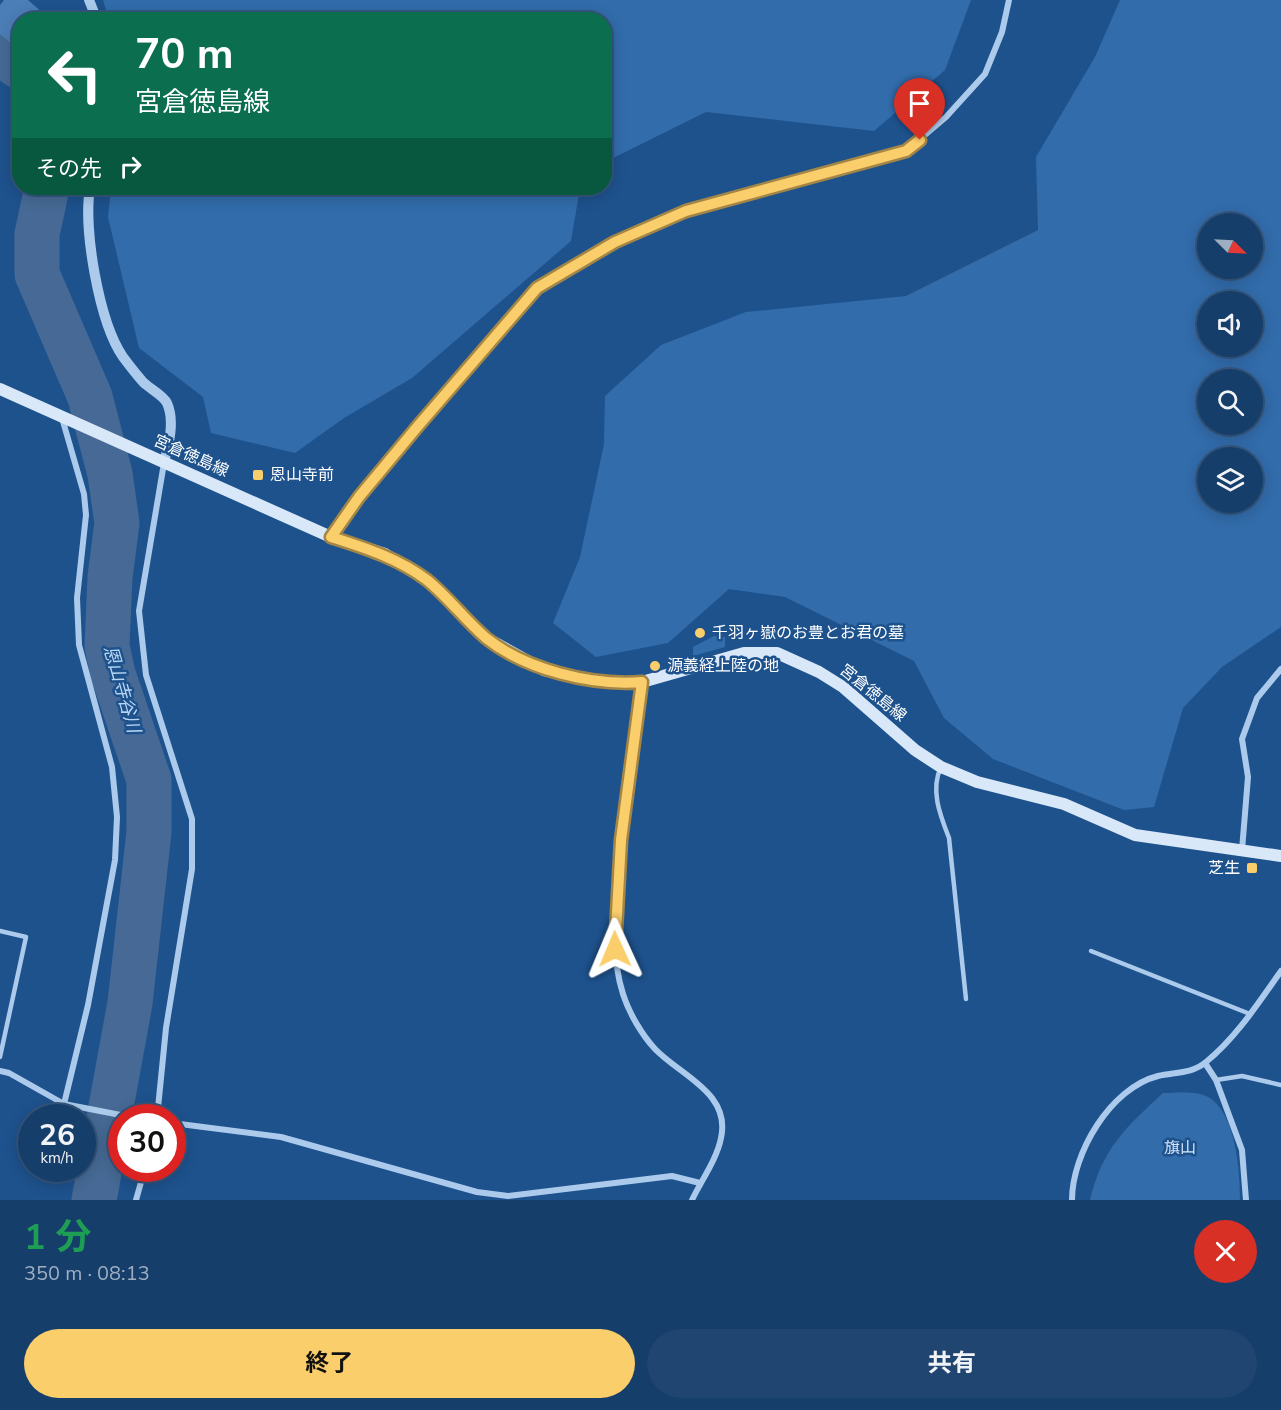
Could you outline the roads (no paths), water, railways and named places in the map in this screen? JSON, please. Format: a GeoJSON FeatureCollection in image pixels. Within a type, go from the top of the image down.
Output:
{"type":"FeatureCollection","features":[{"type":"Feature","properties":{"kind":"main road","name":"宮倉徳島線"},"geometry":{"type":"LineString","coordinates":[[0,389],[331,537],[385,554],[427,580],[488,639],[544,670],[602,682],[642,682],[744,652],[777,653],[819,672],[843,687],[915,750],[941,767],[977,782],[1064,804],[1135,835],[1281,856]]}},
{"type":"Feature","properties":{"kind":"street"},"geometry":{"type":"LineString","coordinates":[[331,537],[359,497],[455,381],[537,288],[615,242],[686,211],[906,151],[946,117],[985,74],[1002,32],[1009,0]]}},
{"type":"Feature","properties":{"kind":"street"},"geometry":{"type":"LineString","coordinates":[[90,195],[92,255],[106,323],[122,356],[144,383],[166,401],[170,416],[169,441],[139,610],[146,675],[192,819],[192,869],[166,1028],[158,1104]]}},
{"type":"Feature","properties":{"kind":"street"},"geometry":{"type":"LineString","coordinates":[[0,1071],[9,1073],[64,1104],[88,1005],[115,860],[117,817],[112,767],[91,697],[79,645],[77,598],[86,515],[84,494],[61,415]]}},
{"type":"Feature","properties":{"kind":"street"},"geometry":{"type":"LineString","coordinates":[[1242,850],[1248,777],[1242,739],[1257,698],[1281,669]]}},
{"type":"Feature","properties":{"kind":"street"},"geometry":{"type":"LineString","coordinates":[[642,682],[621,840],[615,949],[623,994],[642,1034],[666,1060],[714,1099],[719,1110],[723,1125],[721,1140],[692,1200]]}},
{"type":"Feature","properties":{"kind":"street"},"geometry":{"type":"LineString","coordinates":[[1072,1200],[1072,1183],[1083,1149],[1099,1122],[1131,1089],[1157,1076],[1185,1073],[1205,1064],[1250,1014],[1281,971]]}},
{"type":"Feature","properties":{"kind":"street"},"geometry":{"type":"LineString","coordinates":[[1205,1064],[1216,1080],[1242,1150],[1246,1200]]}},
{"type":"Feature","properties":{"kind":"street"},"geometry":{"type":"LineString","coordinates":[[186,1125],[281,1137],[477,1192],[508,1196],[672,1176],[700,1183]]}},
{"type":"Feature","properties":{"kind":"street"},"geometry":{"type":"LineString","coordinates":[[136,1200],[141,1182]]}},
{"type":"Feature","properties":{"kind":"lane"},"geometry":{"type":"LineString","coordinates":[[941,767],[935,779],[939,814],[949,838],[966,999]]}},
{"type":"Feature","properties":{"kind":"lane"},"geometry":{"type":"LineString","coordinates":[[0,931],[27,937],[0,1057]]}},
{"type":"Feature","properties":{"kind":"lane"},"geometry":{"type":"LineString","coordinates":[[1092,951],[1250,1014]]}},
{"type":"Feature","properties":{"kind":"lane"},"geometry":{"type":"LineString","coordinates":[[1216,1080],[1242,1076],[1281,1085]]}},
{"type":"Feature","properties":{"kind":"waterway","name":"恩山寺谷川"},"geometry":{"type":"LineString","coordinates":[[0,53],[12,61]]}},
{"type":"Feature","properties":{"kind":"waterway","name":"恩山寺谷川"},"geometry":{"type":"LineString","coordinates":[[45,195],[37,234],[37,274],[90,397],[110,474],[117,523],[110,577],[107,646],[113,674],[149,780],[149,832],[130,1003],[94,1200]]}},
{"type":"Feature","properties":{"kind":"place","name":"恩山寺前"},"geometry":{"type":"Point","coordinates":[258,475]}},
{"type":"Feature","properties":{"kind":"place","name":"千羽ヶ嶽のお豊とお君の墓"},"geometry":{"type":"Point","coordinates":[700,633]}},
{"type":"Feature","properties":{"kind":"place","name":"源義経上陸の地"},"geometry":{"type":"Point","coordinates":[655,666]}},
{"type":"Feature","properties":{"kind":"place","name":"芝生"},"geometry":{"type":"Point","coordinates":[1252,868]}},
{"type":"Feature","properties":{"kind":"park label","name":"旗山"},"geometry":{"type":"Point","coordinates":[1180,1148]}}]}
